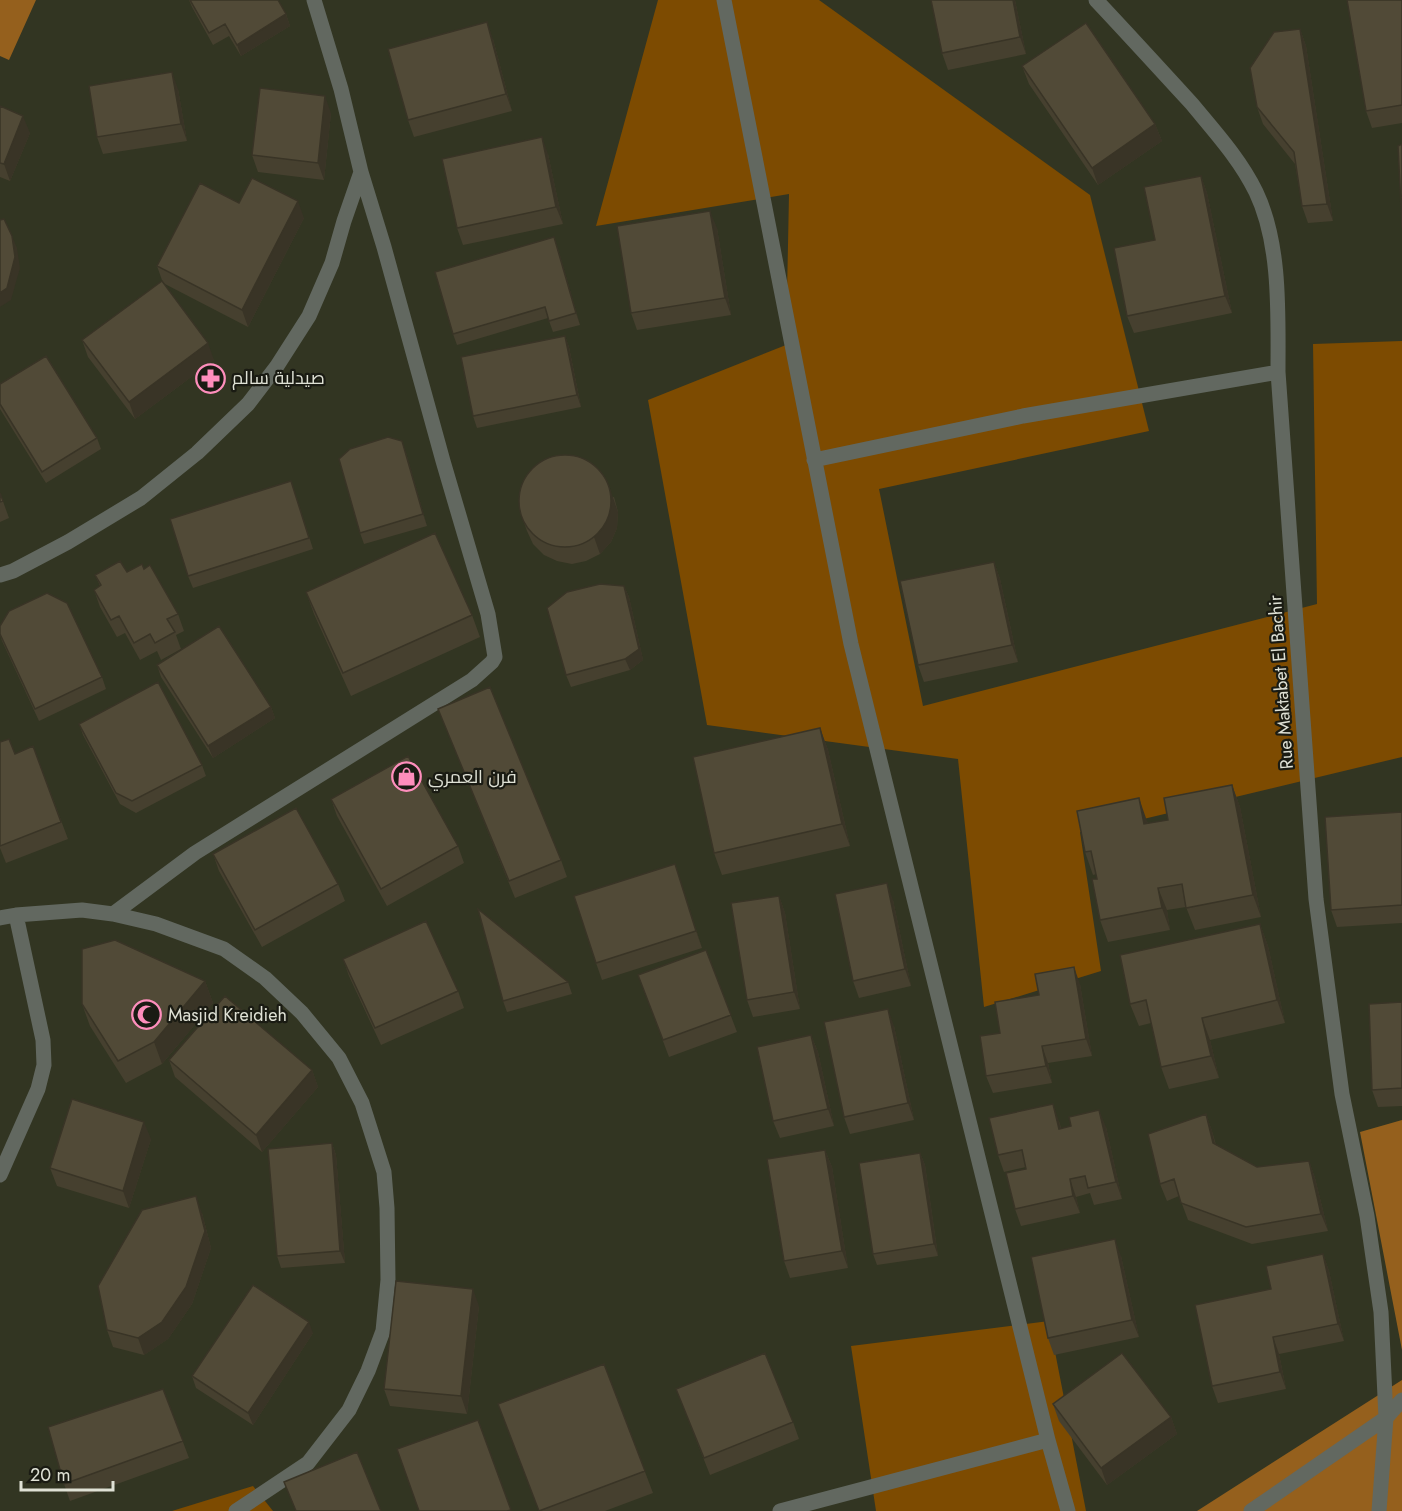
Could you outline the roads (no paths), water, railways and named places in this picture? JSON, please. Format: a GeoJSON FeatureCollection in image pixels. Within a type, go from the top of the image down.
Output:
{"type":"FeatureCollection","features":[{"type":"Feature","properties":{"kind":"street"},"geometry":{"type":"LineString","coordinates":[[113,914],[195,853],[472,680],[495,657],[488,614],[314,0]]}},
{"type":"Feature","properties":{"kind":"street"},"geometry":{"type":"LineString","coordinates":[[724,0],[851,644],[1048,1440],[1068,1511]]}},
{"type":"Feature","properties":{"kind":"street","name":"Rue Maktabet El Bachir"},"geometry":{"type":"LineString","coordinates":[[1096,0],[1228,146],[1256,192],[1273,253],[1278,321],[1278,372],[1316,899],[1342,1094],[1367,1216],[1380,1312],[1386,1418],[1379,1511]]}},
{"type":"Feature","properties":{"kind":"street"},"geometry":{"type":"LineString","coordinates":[[0,575],[13,571],[68,542],[141,498],[197,453],[248,404],[277,366],[309,316],[332,263],[361,172]]}},
{"type":"Feature","properties":{"kind":"street"},"geometry":{"type":"LineString","coordinates":[[814,460],[1023,416],[1278,372]]}},
{"type":"Feature","properties":{"kind":"street"},"geometry":{"type":"LineString","coordinates":[[0,918],[82,910],[113,914],[156,924],[224,950],[265,978],[302,1013],[339,1058],[358,1094],[384,1172],[388,1280],[383,1331],[368,1371],[349,1410],[308,1462],[236,1511]]}},
{"type":"Feature","properties":{"kind":"street"},"geometry":{"type":"LineString","coordinates":[[0,1176],[38,1089],[44,1065],[43,1040],[16,915]]}},
{"type":"Feature","properties":{"kind":"street"},"geometry":{"type":"LineString","coordinates":[[1251,1511],[1386,1418],[1402,1400]]}},
{"type":"Feature","properties":{"kind":"street"},"geometry":{"type":"LineString","coordinates":[[780,1511],[1048,1440]]}},
{"type":"Feature","properties":{"kind":"place","name":"صيدلية سالم"},"geometry":{"type":"Point","coordinates":[211,378]}},
{"type":"Feature","properties":{"kind":"place","name":"فرن العمري"},"geometry":{"type":"Point","coordinates":[407,777]}},
{"type":"Feature","properties":{"kind":"place","name":"Masjid Kreidieh"},"geometry":{"type":"Point","coordinates":[147,1015]}}]}
